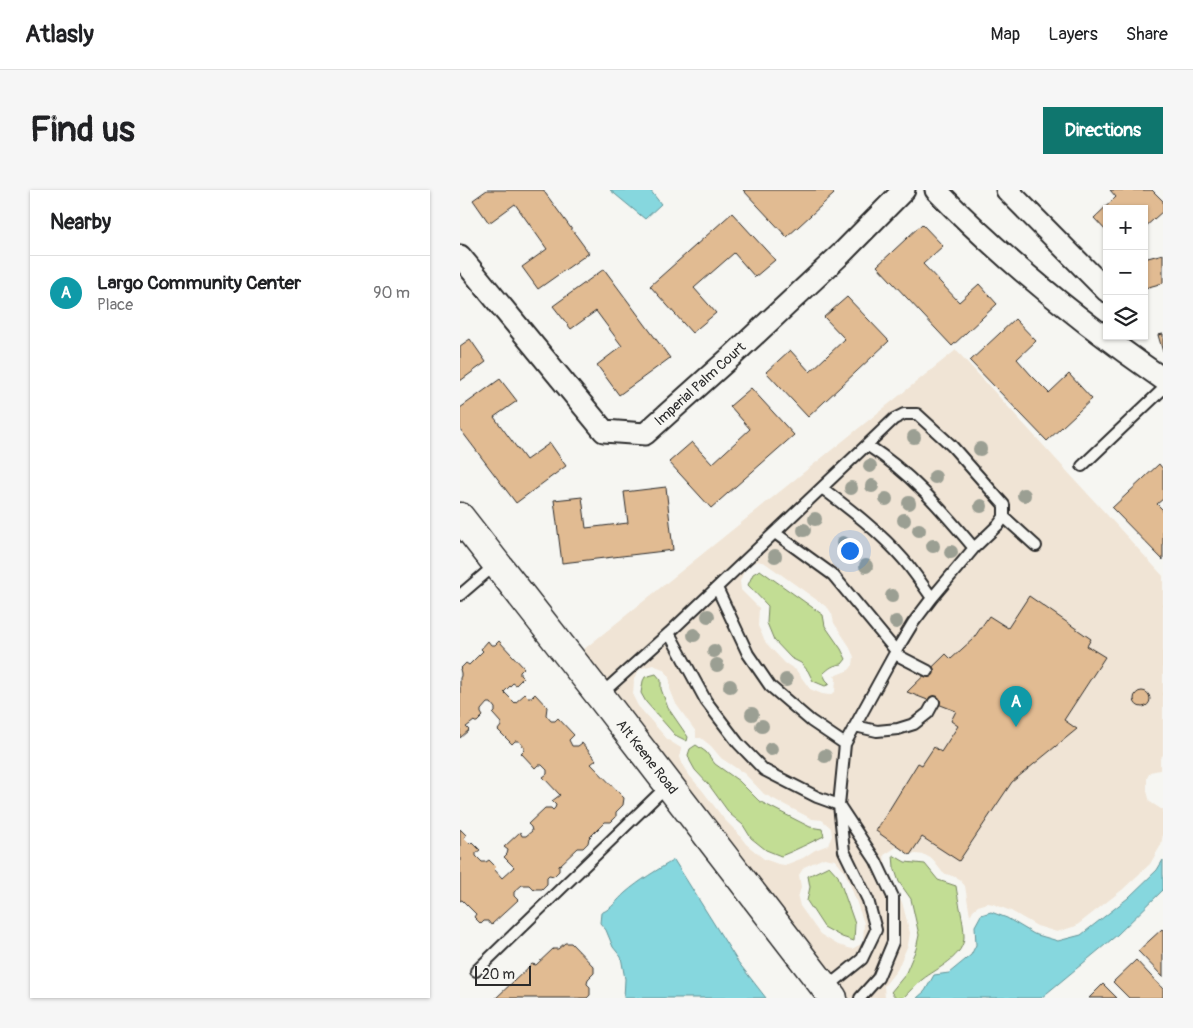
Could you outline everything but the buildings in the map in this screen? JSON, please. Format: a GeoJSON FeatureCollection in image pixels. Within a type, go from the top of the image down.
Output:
{"type":"FeatureCollection","features":[{"type":"Feature","properties":{"kind":"street","name":"Imperial Palm Court"},"geometry":{"type":"LineString","coordinates":[[460,256],[604,431],[645,434],[835,260],[904,190]]}},
{"type":"Feature","properties":{"kind":"street"},"geometry":{"type":"LineString","coordinates":[[936,190],[1010,261],[1048,293],[1119,342],[1163,379]]}},
{"type":"Feature","properties":{"kind":"street"},"geometry":{"type":"LineString","coordinates":[[1007,190],[1103,287]]}},
{"type":"Feature","properties":{"kind":"street","name":"Alt Keene Road"},"geometry":{"type":"LineString","coordinates":[[460,517],[600,695],[828,994]]}},
{"type":"Feature","properties":{"kind":"lane"},"geometry":{"type":"LineString","coordinates":[[1082,466],[1163,389]]}},
{"type":"Feature","properties":{"kind":"lane"},"geometry":{"type":"LineString","coordinates":[[600,695],[670,634],[894,419],[904,414],[917,414],[952,446],[1004,505],[1004,517],[999,524],[974,548],[913,623],[845,744],[839,805],[844,851],[868,900],[876,930],[862,959],[828,994]]}},
{"type":"Feature","properties":{"kind":"lane"},"geometry":{"type":"LineString","coordinates":[[867,445],[916,483],[974,548]]}},
{"type":"Feature","properties":{"kind":"lane"},"geometry":{"type":"LineString","coordinates":[[822,488],[859,516],[879,535],[903,560],[932,598]]}},
{"type":"Feature","properties":{"kind":"lane"},"geometry":{"type":"LineString","coordinates":[[1004,517],[1036,546]]}},
{"type":"Feature","properties":{"kind":"lane"},"geometry":{"type":"LineString","coordinates":[[775,533],[833,575],[895,653],[928,671]]}},
{"type":"Feature","properties":{"kind":"lane"},"geometry":{"type":"LineString","coordinates":[[460,595],[496,564]]}},
{"type":"Feature","properties":{"kind":"lane"},"geometry":{"type":"LineString","coordinates":[[717,588],[748,654],[770,686],[811,721],[845,744]]}},
{"type":"Feature","properties":{"kind":"lane"},"geometry":{"type":"LineString","coordinates":[[670,634],[706,702],[738,742],[764,770],[839,805],[876,861],[893,897],[893,942],[878,978],[860,998]]}},
{"type":"Feature","properties":{"kind":"lane"},"geometry":{"type":"LineString","coordinates":[[855,726],[877,731],[898,729],[914,724],[928,713],[934,702]]}},
{"type":"Feature","properties":{"kind":"lane"},"geometry":{"type":"LineString","coordinates":[[476,971],[669,785]]}},
{"type":"Feature","properties":{"kind":"shaded area"},"geometry":{"type":"Polygon","coordinates":[[[956,350],[1163,576],[1163,755],[1160,758],[1160,770],[1150,772],[1147,778],[1147,791],[1150,802],[1163,809],[1161,845],[1150,864],[1122,890],[1076,926],[1057,932],[1037,926],[1011,911],[988,903],[978,906],[970,916],[965,886],[958,878],[943,873],[932,859],[925,855],[907,853],[897,847],[884,855],[886,869],[892,886],[902,902],[910,933],[908,945],[897,970],[884,986],[885,998],[845,998],[626,713],[583,650],[956,350]],[[758,561],[745,569],[740,581],[741,590],[759,608],[758,626],[766,643],[785,663],[796,670],[810,689],[829,695],[835,692],[836,678],[834,676],[849,670],[853,665],[854,657],[834,623],[832,614],[828,608],[765,563],[758,561]],[[653,665],[642,668],[637,672],[634,679],[633,696],[638,706],[668,740],[681,748],[680,757],[688,774],[746,844],[764,859],[785,865],[828,845],[832,836],[831,828],[822,820],[812,819],[764,794],[745,774],[721,758],[711,746],[701,738],[696,738],[696,732],[676,704],[670,689],[668,675],[663,669],[653,665]],[[824,858],[804,867],[799,875],[801,887],[798,898],[800,906],[820,934],[838,945],[852,949],[863,943],[864,923],[844,871],[835,860],[824,858]]]}},
{"type":"Feature","properties":{"kind":"green space"},"geometry":{"type":"Polygon","coordinates":[[[760,570],[823,615],[825,626],[846,659],[842,664],[831,667],[823,674],[830,684],[825,686],[813,681],[801,663],[791,658],[774,640],[767,623],[768,606],[748,585],[753,574],[760,570]]]}},
{"type":"Feature","properties":{"kind":"green space"},"geometry":{"type":"Polygon","coordinates":[[[656,674],[661,680],[661,689],[668,708],[688,737],[687,741],[675,735],[646,702],[641,693],[645,677],[656,674]]]}},
{"type":"Feature","properties":{"kind":"green space"},"geometry":{"type":"Polygon","coordinates":[[[696,745],[706,752],[715,764],[739,781],[759,801],[810,827],[822,829],[824,836],[781,856],[766,850],[751,838],[743,825],[730,814],[709,785],[695,770],[688,755],[690,749],[696,745]]]}},
{"type":"Feature","properties":{"kind":"green space"},"geometry":{"type":"Polygon","coordinates":[[[893,855],[905,862],[925,864],[938,880],[956,886],[964,930],[963,943],[955,956],[920,981],[903,998],[896,998],[891,992],[905,975],[916,949],[919,935],[911,899],[899,882],[894,867],[893,855]]]}},
{"type":"Feature","properties":{"kind":"green space"},"geometry":{"type":"Polygon","coordinates":[[[829,866],[838,876],[855,924],[854,941],[824,927],[807,901],[810,887],[808,876],[829,866]]]}},
{"type":"Feature","properties":{"kind":"water"},"geometry":{"type":"Polygon","coordinates":[[[610,190],[650,190],[661,204],[645,219],[610,190]]]}},
{"type":"Feature","properties":{"kind":"water"},"geometry":{"type":"Polygon","coordinates":[[[674,860],[738,962],[766,998],[624,998],[625,979],[621,957],[613,947],[606,930],[600,923],[601,913],[611,907],[637,884],[674,860]]]}},
{"type":"Feature","properties":{"kind":"water"},"geometry":{"type":"Polygon","coordinates":[[[1163,860],[1163,890],[1117,935],[1041,998],[917,998],[925,991],[934,975],[949,973],[971,955],[976,945],[975,926],[981,915],[991,912],[1007,918],[1034,934],[1058,941],[1081,935],[1128,898],[1157,870],[1163,860]]]}},
{"type":"Feature","properties":{"kind":"place","name":"Largo Community Center"},"geometry":{"type":"Point","coordinates":[1016,727]}}]}
